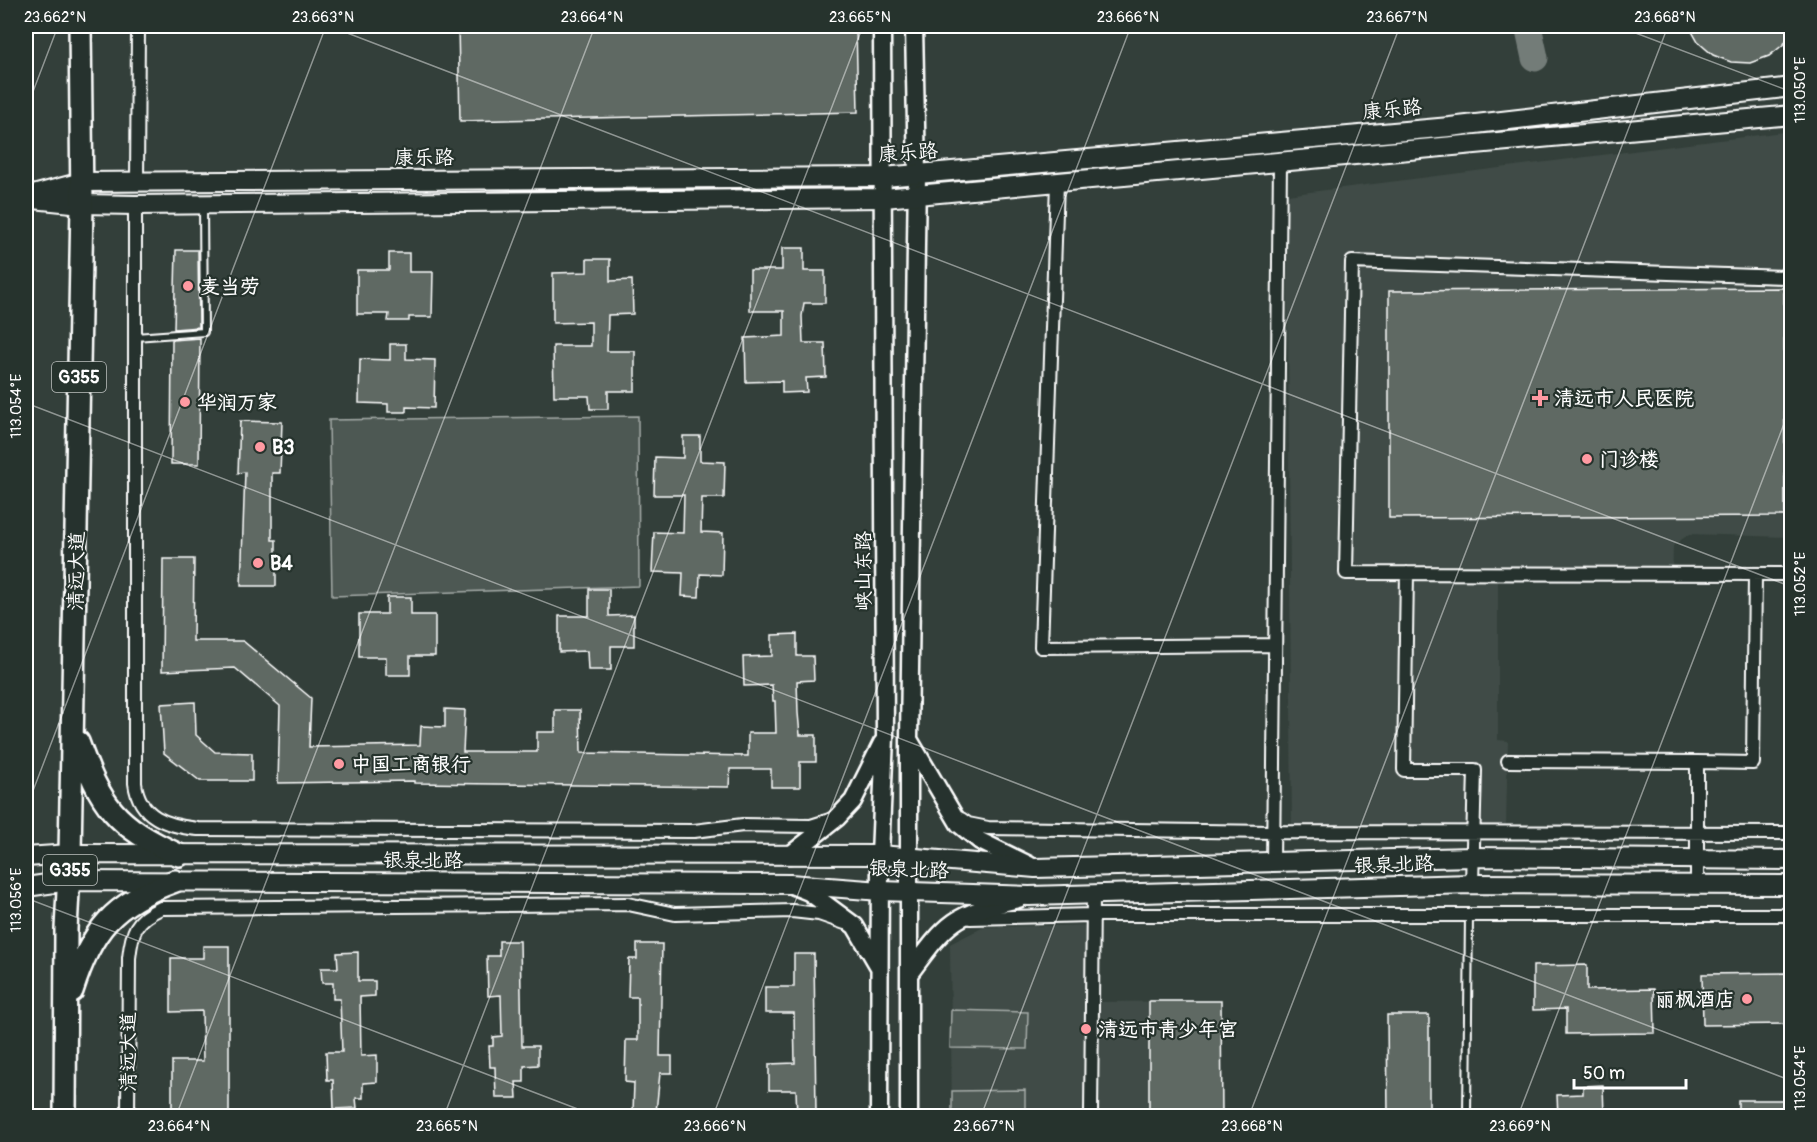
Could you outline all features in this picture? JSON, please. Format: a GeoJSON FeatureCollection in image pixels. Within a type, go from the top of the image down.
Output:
{"type":"FeatureCollection","features":[{"type":"Feature","properties":{"kind":"highway","name":"清远大道"},"geometry":{"type":"LineString","coordinates":[[65,1116],[65,1012],[73,729],[82,204],[81,26]]}},
{"type":"Feature","properties":{"kind":"highway"},"geometry":{"type":"LineString","coordinates":[[73,729],[91,778],[113,814],[149,842],[179,855]]}},
{"type":"Feature","properties":{"kind":"highway"},"geometry":{"type":"LineString","coordinates":[[65,1012],[81,962],[107,922],[142,893],[175,881]]}},
{"type":"Feature","properties":{"kind":"main road","name":"康乐路"},"geometry":{"type":"LineString","coordinates":[[26,197],[82,182],[884,177],[1450,127],[1791,87]]}},
{"type":"Feature","properties":{"kind":"main road","name":"康乐路"},"geometry":{"type":"LineString","coordinates":[[26,197],[82,204],[135,205],[884,198],[1791,115]]}},
{"type":"Feature","properties":{"kind":"main road","name":"银泉北路"},"geometry":{"type":"LineString","coordinates":[[26,857],[70,855],[880,855],[1035,868],[1273,864],[1473,857],[1791,860]]}},
{"type":"Feature","properties":{"kind":"main road","name":"银泉北路"},"geometry":{"type":"LineString","coordinates":[[26,887],[69,881],[790,884],[881,891],[1029,896],[1472,884],[1791,885]]}},
{"type":"Feature","properties":{"kind":"street"},"geometry":{"type":"LineString","coordinates":[[137,182],[138,26]]}},
{"type":"Feature","properties":{"kind":"street","name":"峡山东路"},"geometry":{"type":"LineString","coordinates":[[879,1116],[880,855],[885,737],[882,26]]}},
{"type":"Feature","properties":{"kind":"street"},"geometry":{"type":"LineString","coordinates":[[909,1116],[909,740],[917,174],[914,26]]}},
{"type":"Feature","properties":{"kind":"street"},"geometry":{"type":"LineString","coordinates":[[1273,864],[1280,162]]}},
{"type":"Feature","properties":{"kind":"street"},"geometry":{"type":"LineString","coordinates":[[1057,183],[1041,647],[1274,645]]}},
{"type":"Feature","properties":{"kind":"street"},"geometry":{"type":"LineString","coordinates":[[135,205],[135,336]]}},
{"type":"Feature","properties":{"kind":"street"},"geometry":{"type":"LineString","coordinates":[[1791,266],[1784,277],[1352,262],[1346,573],[1791,574]]}},
{"type":"Feature","properties":{"kind":"street","name":"银泉北路"},"geometry":{"type":"LineString","coordinates":[[135,336],[135,783],[137,800],[149,812],[177,827],[198,829],[694,831],[743,825],[811,826],[837,818]]}},
{"type":"Feature","properties":{"kind":"street"},"geometry":{"type":"LineString","coordinates":[[1407,573],[1404,770],[1475,770],[1472,884]]}},
{"type":"Feature","properties":{"kind":"street"},"geometry":{"type":"LineString","coordinates":[[1508,761],[1753,763],[1755,575]]}},
{"type":"Feature","properties":{"kind":"street"},"geometry":{"type":"LineString","coordinates":[[790,855],[837,818],[853,801],[885,737]]}},
{"type":"Feature","properties":{"kind":"street"},"geometry":{"type":"LineString","coordinates":[[909,740],[959,824],[980,841],[1035,868]]}},
{"type":"Feature","properties":{"kind":"street"},"geometry":{"type":"LineString","coordinates":[[1697,762],[1697,885]]}},
{"type":"Feature","properties":{"kind":"street","name":"银泉北路"},"geometry":{"type":"LineString","coordinates":[[948,808],[968,824],[988,828],[1272,832],[1791,833]]}},
{"type":"Feature","properties":{"kind":"street"},"geometry":{"type":"LineString","coordinates":[[790,884],[809,892],[855,926],[880,969]]}},
{"type":"Feature","properties":{"kind":"street"},"geometry":{"type":"LineString","coordinates":[[1091,1116],[1093,894]]}},
{"type":"Feature","properties":{"kind":"street"},"geometry":{"type":"LineString","coordinates":[[910,974],[941,930],[964,914],[1029,896]]}},
{"type":"Feature","properties":{"kind":"street","name":"清远大道"},"geometry":{"type":"LineString","coordinates":[[128,1116],[129,958],[132,932],[145,915],[160,908],[628,904],[675,914],[801,912],[819,914],[855,926]]}},
{"type":"Feature","properties":{"kind":"street"},"geometry":{"type":"LineString","coordinates":[[941,930],[974,917],[1791,915]]}},
{"type":"Feature","properties":{"kind":"lane"},"geometry":{"type":"LineString","coordinates":[[135,336],[204,332],[203,204]]}},
{"type":"Feature","properties":{"kind":"lane"},"geometry":{"type":"LineString","coordinates":[[1467,1116],[1469,915]]}},
{"type":"Feature","properties":{"kind":"shaded area","name":"清远市人民医院"},"geometry":{"type":"Polygon","coordinates":[[[1791,131],[1791,537],[1689,534],[1673,546],[1672,583],[1498,580],[1498,740],[1508,741],[1506,825],[1402,829],[1292,827],[1287,195],[1791,131]]]}},
{"type":"Feature","properties":{"kind":"shaded area"},"geometry":{"type":"Polygon","coordinates":[[[638,416],[639,586],[332,596],[329,420],[638,416]]]}},
{"type":"Feature","properties":{"kind":"shaded area","name":"清远市青少年宫"},"geometry":{"type":"Polygon","coordinates":[[[1096,925],[1097,1002],[1221,1001],[1222,1116],[952,1116],[950,944],[984,927],[1096,925]]]}},
{"type":"Feature","properties":{"kind":"shaded area"},"geometry":{"type":"Polygon","coordinates":[[[951,1010],[1028,1012],[1027,1049],[950,1048],[951,1010]]]}},
{"type":"Feature","properties":{"kind":"shaded area"},"geometry":{"type":"Polygon","coordinates":[[[1025,1090],[1025,1116],[952,1116],[952,1091],[1025,1090]]]}},
{"type":"Feature","properties":{"kind":"building"},"geometry":{"type":"Polygon","coordinates":[[[458,26],[856,26],[858,112],[460,121],[458,26]]]}},
{"type":"Feature","properties":{"kind":"building"},"geometry":{"type":"Polygon","coordinates":[[[1689,26],[1791,26],[1791,32],[1784,44],[1769,56],[1750,63],[1731,62],[1713,55],[1698,42],[1689,26]]]}},
{"type":"Feature","properties":{"kind":"building"},"geometry":{"type":"Polygon","coordinates":[[[782,248],[804,248],[804,271],[825,271],[825,303],[804,303],[802,316],[803,343],[825,343],[826,377],[806,378],[807,392],[782,393],[782,381],[746,382],[745,338],[784,336],[784,311],[750,311],[750,270],[782,270],[782,248]]]}},
{"type":"Feature","properties":{"kind":"building","name":"麦当劳"},"geometry":{"type":"Polygon","coordinates":[[[176,250],[198,250],[199,327],[174,329],[176,250]]]}},
{"type":"Feature","properties":{"kind":"building"},"geometry":{"type":"Polygon","coordinates":[[[389,253],[409,253],[409,272],[433,272],[432,317],[409,317],[409,321],[388,321],[389,314],[357,314],[357,270],[389,270],[389,253]]]}},
{"type":"Feature","properties":{"kind":"building"},"geometry":{"type":"Polygon","coordinates":[[[587,259],[610,259],[610,281],[632,280],[633,314],[608,315],[607,351],[635,351],[635,391],[608,391],[608,409],[590,409],[589,396],[554,396],[553,346],[591,346],[591,322],[553,323],[553,273],[587,272],[587,259]]]}},
{"type":"Feature","properties":{"kind":"building","name":"门诊楼"},"geometry":{"type":"Polygon","coordinates":[[[1784,288],[1785,516],[1389,518],[1389,291],[1784,288]]]}},
{"type":"Feature","properties":{"kind":"building","name":"华润万家"},"geometry":{"type":"Polygon","coordinates":[[[200,338],[199,464],[171,464],[172,340],[200,338]]]}},
{"type":"Feature","properties":{"kind":"building"},"geometry":{"type":"Polygon","coordinates":[[[390,344],[406,344],[406,359],[435,360],[434,408],[406,407],[406,412],[388,412],[388,404],[359,403],[360,359],[390,360],[390,344]]]}},
{"type":"Feature","properties":{"kind":"building"},"geometry":{"type":"Polygon","coordinates":[[[240,421],[282,422],[280,473],[272,473],[272,540],[276,540],[276,586],[241,586],[245,472],[238,473],[240,421]]]}},
{"type":"Feature","properties":{"kind":"building"},"geometry":{"type":"Polygon","coordinates":[[[683,436],[700,436],[700,461],[725,462],[724,498],[702,498],[701,532],[723,533],[722,575],[700,574],[699,597],[682,596],[683,573],[652,572],[654,532],[683,533],[684,495],[654,495],[655,457],[683,458],[683,436]]]}},
{"type":"Feature","properties":{"kind":"building"},"geometry":{"type":"Polygon","coordinates":[[[163,559],[194,559],[193,641],[243,641],[311,698],[309,747],[420,745],[421,726],[445,727],[445,709],[465,710],[463,752],[537,752],[537,732],[555,732],[555,710],[580,710],[581,753],[748,756],[748,733],[776,733],[775,701],[773,701],[772,685],[744,686],[743,657],[772,656],[772,635],[797,634],[797,656],[813,656],[814,680],[797,681],[800,735],[816,735],[816,762],[800,762],[800,787],[771,787],[771,769],[730,769],[729,787],[414,783],[414,781],[278,783],[280,706],[235,668],[162,671],[163,559]]]}},
{"type":"Feature","properties":{"kind":"building"},"geometry":{"type":"Polygon","coordinates":[[[589,589],[609,589],[609,616],[634,615],[634,646],[611,646],[611,670],[588,670],[587,651],[559,652],[559,616],[589,616],[589,589]]]}},
{"type":"Feature","properties":{"kind":"building"},"geometry":{"type":"Polygon","coordinates":[[[387,597],[411,597],[411,615],[435,615],[435,656],[410,656],[410,675],[386,675],[386,657],[359,657],[359,614],[387,614],[387,597]]]}},
{"type":"Feature","properties":{"kind":"building"},"geometry":{"type":"Polygon","coordinates":[[[195,702],[196,735],[215,752],[252,753],[252,781],[200,781],[164,753],[161,704],[195,702]]]}},
{"type":"Feature","properties":{"kind":"building"},"geometry":{"type":"Polygon","coordinates":[[[499,941],[520,941],[522,1046],[538,1046],[538,1065],[524,1066],[524,1082],[516,1082],[517,1098],[496,1098],[495,1067],[490,1067],[489,1046],[493,1046],[493,1037],[502,1036],[501,995],[488,996],[487,956],[499,956],[499,941]]]}},
{"type":"Feature","properties":{"kind":"building"},"geometry":{"type":"Polygon","coordinates":[[[637,944],[662,944],[660,1056],[672,1056],[672,1073],[660,1073],[656,1112],[633,1112],[634,1083],[625,1082],[626,1040],[638,1040],[638,997],[628,997],[629,959],[637,959],[637,944]]]}},
{"type":"Feature","properties":{"kind":"building"},"geometry":{"type":"Polygon","coordinates":[[[203,946],[229,946],[229,1115],[205,1115],[206,1110],[172,1111],[172,1061],[203,1061],[202,1011],[171,1012],[171,958],[203,958],[203,946]]]}},
{"type":"Feature","properties":{"kind":"building"},"geometry":{"type":"Polygon","coordinates":[[[358,952],[358,981],[375,981],[375,996],[360,997],[361,1056],[377,1055],[377,1082],[363,1083],[363,1098],[356,1098],[357,1108],[334,1109],[333,1080],[327,1080],[326,1052],[342,1052],[340,999],[333,999],[333,983],[322,983],[321,968],[338,968],[337,953],[358,952]]]}},
{"type":"Feature","properties":{"kind":"building"},"geometry":{"type":"Polygon","coordinates":[[[794,954],[814,954],[816,1115],[797,1116],[796,1090],[769,1090],[769,1064],[795,1063],[794,1013],[765,1013],[765,987],[794,987],[794,954]]]}},
{"type":"Feature","properties":{"kind":"building"},"geometry":{"type":"Polygon","coordinates":[[[1587,965],[1587,990],[1654,989],[1655,1033],[1566,1034],[1566,1009],[1533,1010],[1533,966],[1587,965]]]}},
{"type":"Feature","properties":{"kind":"building","name":"丽枫酒店"},"geometry":{"type":"Polygon","coordinates":[[[1791,973],[1791,1024],[1703,1025],[1702,974],[1791,973]]]}},
{"type":"Feature","properties":{"kind":"building"},"geometry":{"type":"Polygon","coordinates":[[[1149,1001],[1221,1001],[1222,1116],[1149,1116],[1149,1001]]]}},
{"type":"Feature","properties":{"kind":"building"},"geometry":{"type":"Polygon","coordinates":[[[1387,1015],[1429,1015],[1429,1116],[1388,1116],[1387,1015]]]}},
{"type":"Feature","properties":{"kind":"building"},"geometry":{"type":"Polygon","coordinates":[[[1603,1085],[1604,1116],[1558,1116],[1557,1095],[1583,1094],[1583,1086],[1603,1085]]]}},
{"type":"Feature","properties":{"kind":"building"},"geometry":{"type":"Polygon","coordinates":[[[1738,1100],[1791,1100],[1791,1116],[1738,1116],[1738,1100]]]}},
{"type":"Feature","properties":{"kind":"waterway"},"geometry":{"type":"LineString","coordinates":[[1528,26],[1535,58]]}},
{"type":"Feature","properties":{"kind":"place","name":"麦当劳"},"geometry":{"type":"Point","coordinates":[188,286]}},
{"type":"Feature","properties":{"kind":"place","name":"清远市人民医院"},"geometry":{"type":"Point","coordinates":[1540,398]}},
{"type":"Feature","properties":{"kind":"place","name":"华润万家"},"geometry":{"type":"Point","coordinates":[185,402]}},
{"type":"Feature","properties":{"kind":"place","name":"B3"},"geometry":{"type":"Point","coordinates":[260,447]}},
{"type":"Feature","properties":{"kind":"place","name":"门诊楼"},"geometry":{"type":"Point","coordinates":[1587,459]}},
{"type":"Feature","properties":{"kind":"place","name":"B4"},"geometry":{"type":"Point","coordinates":[258,563]}},
{"type":"Feature","properties":{"kind":"place","name":"中国工商银行"},"geometry":{"type":"Point","coordinates":[339,764]}},
{"type":"Feature","properties":{"kind":"place","name":"丽枫酒店"},"geometry":{"type":"Point","coordinates":[1747,999]}},
{"type":"Feature","properties":{"kind":"place","name":"清远市青少年宫"},"geometry":{"type":"Point","coordinates":[1086,1029]}}]}
